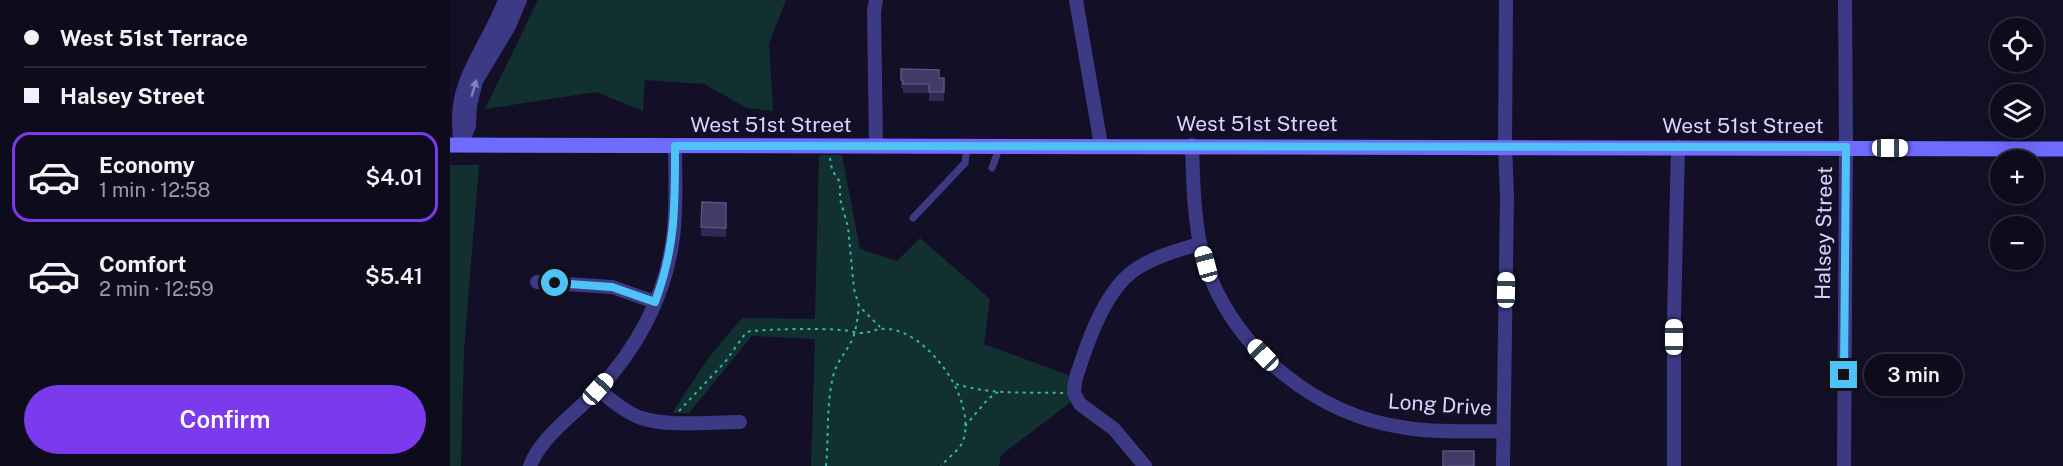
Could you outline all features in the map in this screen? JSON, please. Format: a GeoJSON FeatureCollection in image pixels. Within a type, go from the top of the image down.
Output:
{"type":"FeatureCollection","features":[{"type":"Feature","properties":{"kind":"street"},"geometry":{"type":"LineString","coordinates":[[456,145],[459,89],[472,59],[506,11],[520,0]]}},
{"type":"Feature","properties":{"kind":"street"},"geometry":{"type":"LineString","coordinates":[[876,0],[874,11],[876,146]]}},
{"type":"Feature","properties":{"kind":"street"},"geometry":{"type":"LineString","coordinates":[[1076,0],[1101,145]]}},
{"type":"Feature","properties":{"kind":"street"},"geometry":{"type":"LineString","coordinates":[[1503,466],[1507,196],[1506,0]]}},
{"type":"Feature","properties":{"kind":"street","name":"Halsey Street"},"geometry":{"type":"LineString","coordinates":[[1844,466],[1845,0]]}},
{"type":"Feature","properties":{"kind":"street","name":"West 51st Street"},"geometry":{"type":"LineString","coordinates":[[456,145],[1192,145],[2063,149]]}},
{"type":"Feature","properties":{"kind":"street","name":"Long Drive"},"geometry":{"type":"LineString","coordinates":[[1192,145],[1200,244],[1206,264],[1217,292],[1233,318],[1251,344],[1267,359],[1300,387],[1328,404],[1376,422],[1428,430],[1504,431]]}},
{"type":"Feature","properties":{"kind":"street"},"geometry":{"type":"LineString","coordinates":[[530,466],[544,443],[598,389],[629,352],[643,330],[666,273],[673,239],[675,146]]}},
{"type":"Feature","properties":{"kind":"street"},"geometry":{"type":"LineString","coordinates":[[1674,466],[1674,316],[1678,147]]}},
{"type":"Feature","properties":{"kind":"street"},"geometry":{"type":"LineString","coordinates":[[1145,466],[1114,429],[1080,404],[1074,387],[1102,309],[1127,276],[1154,259],[1200,244]]}},
{"type":"Feature","properties":{"kind":"street"},"geometry":{"type":"LineString","coordinates":[[537,282],[612,287],[655,302]]}},
{"type":"Feature","properties":{"kind":"street"},"geometry":{"type":"LineString","coordinates":[[598,389],[628,412],[642,418],[678,422],[740,422]]}},
{"type":"Feature","properties":{"kind":"lane"},"geometry":{"type":"LineString","coordinates":[[914,218],[965,163],[968,146]]}},
{"type":"Feature","properties":{"kind":"lane"},"geometry":{"type":"LineString","coordinates":[[992,168],[1000,146]]}},
{"type":"Feature","properties":{"kind":"path"},"geometry":{"type":"LineString","coordinates":[[826,466],[829,443],[827,418],[832,378],[838,360],[855,332],[859,306],[853,283],[849,227],[840,199],[840,182],[830,164],[830,146]]}},
{"type":"Feature","properties":{"kind":"path"},"geometry":{"type":"LineString","coordinates":[[859,306],[880,327],[908,334],[916,340],[956,384],[964,409],[964,437],[962,444],[941,466]]}},
{"type":"Feature","properties":{"kind":"path"},"geometry":{"type":"LineString","coordinates":[[678,422],[678,412],[725,362],[747,332],[792,328],[855,332],[870,331],[880,327]]}},
{"type":"Feature","properties":{"kind":"path"},"geometry":{"type":"LineString","coordinates":[[956,384],[972,389],[998,392],[1074,387]]}},
{"type":"Feature","properties":{"kind":"path"},"geometry":{"type":"LineString","coordinates":[[965,427],[988,399],[998,392]]}},
{"type":"Feature","properties":{"kind":"green space"},"geometry":{"type":"Polygon","coordinates":[[[538,0],[786,0],[769,44],[773,111],[747,108],[704,84],[645,80],[643,111],[596,92],[485,109],[538,0]]]}},
{"type":"Feature","properties":{"kind":"green space"},"geometry":{"type":"Polygon","coordinates":[[[819,155],[842,155],[860,249],[897,261],[920,238],[990,299],[984,344],[1068,375],[1068,397],[1071,402],[1001,455],[999,466],[811,466],[815,339],[752,336],[689,413],[672,413],[709,357],[742,318],[815,319],[819,155]]]}},
{"type":"Feature","properties":{"kind":"green space"},"geometry":{"type":"Polygon","coordinates":[[[450,165],[479,165],[464,350],[461,466],[450,466],[450,165]]]}},
{"type":"Feature","properties":{"kind":"building"},"geometry":{"type":"Polygon","coordinates":[[[901,69],[939,70],[939,78],[944,78],[944,92],[929,92],[929,84],[903,84],[901,69]]]}},
{"type":"Feature","properties":{"kind":"building"},"geometry":{"type":"Polygon","coordinates":[[[702,202],[726,203],[726,228],[701,227],[702,202]]]}},
{"type":"Feature","properties":{"kind":"building"},"geometry":{"type":"Polygon","coordinates":[[[1443,451],[1474,451],[1474,466],[1443,466],[1443,451]]]}},
{"type":"Feature","properties":{"kind":"route"},"geometry":{"type":"LineString","coordinates":[[555,283],[612,287],[655,302],[666,273],[673,239],[675,146],[1846,147],[1844,375]]}}]}
